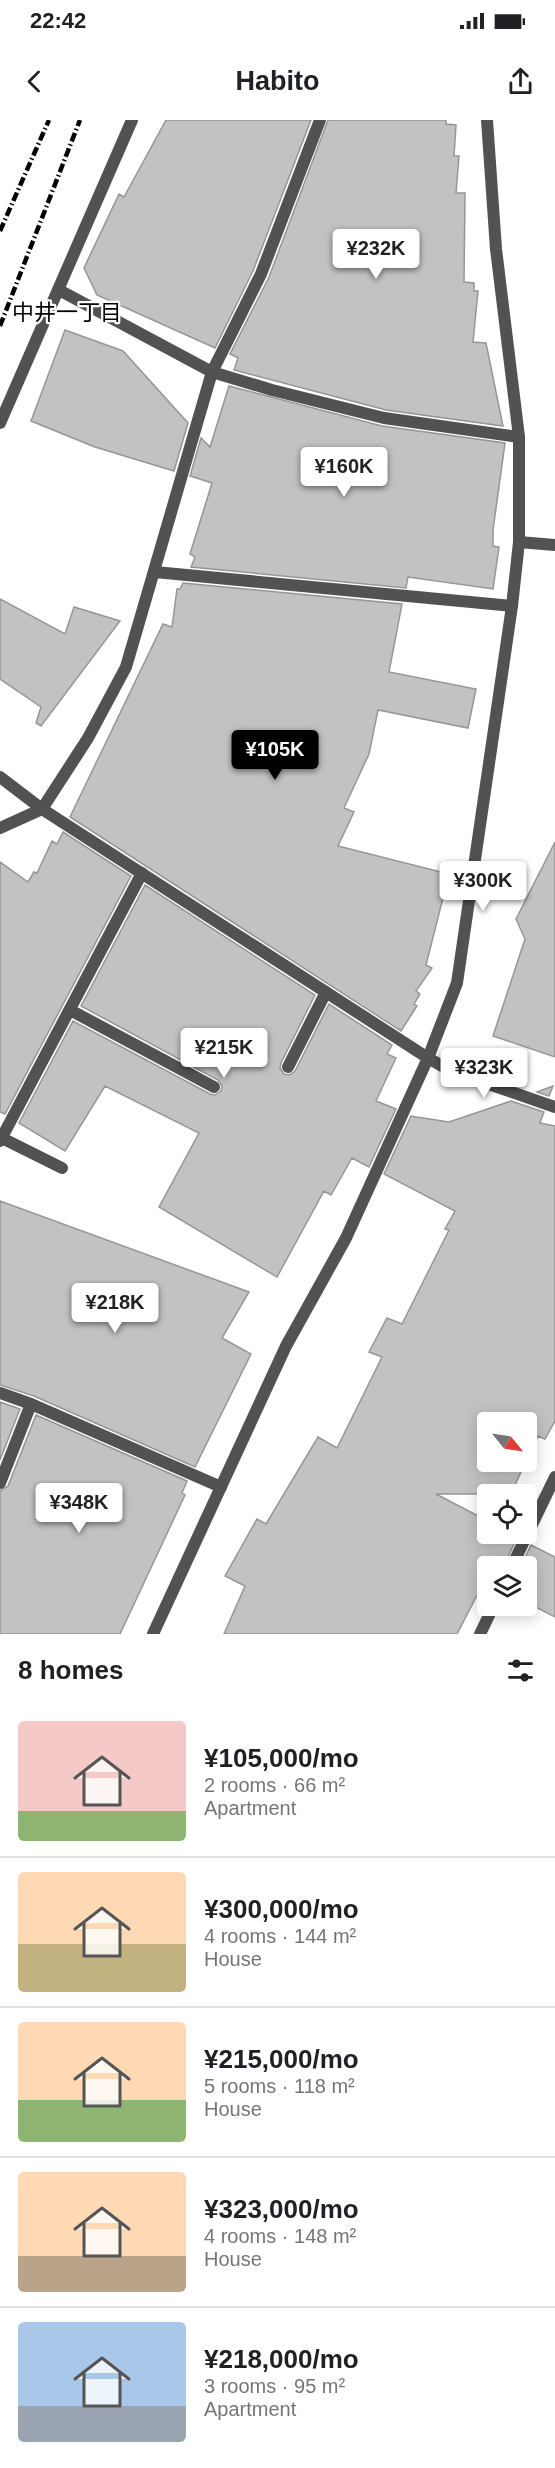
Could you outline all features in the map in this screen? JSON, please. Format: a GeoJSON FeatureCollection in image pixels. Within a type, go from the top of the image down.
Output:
{"type":"FeatureCollection","features":[{"type":"Feature","properties":{"kind":"street"},"geometry":{"type":"LineString","coordinates":[[0,423],[132,120]]}},
{"type":"Feature","properties":{"kind":"street"},"geometry":{"type":"LineString","coordinates":[[0,828],[42,809],[88,738],[126,667],[212,372],[261,274],[320,120]]}},
{"type":"Feature","properties":{"kind":"street"},"geometry":{"type":"LineString","coordinates":[[153,1634],[286,1346],[346,1238],[428,1058],[457,983],[512,606],[519,542],[519,436],[496,249],[487,120]]}},
{"type":"Feature","properties":{"kind":"street"},"geometry":{"type":"LineString","coordinates":[[59,290],[212,372],[272,390],[384,418],[519,436]]}},
{"type":"Feature","properties":{"kind":"street"},"geometry":{"type":"LineString","coordinates":[[519,542],[555,545]]}},
{"type":"Feature","properties":{"kind":"street"},"geometry":{"type":"LineString","coordinates":[[155,572],[512,606]]}},
{"type":"Feature","properties":{"kind":"street"},"geometry":{"type":"LineString","coordinates":[[0,777],[42,809],[428,1058],[451,1071],[555,1107]]}},
{"type":"Feature","properties":{"kind":"street"},"geometry":{"type":"LineString","coordinates":[[62,1168],[1,1139],[142,873]]}},
{"type":"Feature","properties":{"kind":"street"},"geometry":{"type":"LineString","coordinates":[[288,1066],[326,992]]}},
{"type":"Feature","properties":{"kind":"street"},"geometry":{"type":"LineString","coordinates":[[70,1010],[214,1087]]}},
{"type":"Feature","properties":{"kind":"street"},"geometry":{"type":"LineString","coordinates":[[0,1393],[31,1404],[221,1487]]}},
{"type":"Feature","properties":{"kind":"street"},"geometry":{"type":"LineString","coordinates":[[0,1483],[31,1404]]}},
{"type":"Feature","properties":{"kind":"street"},"geometry":{"type":"LineString","coordinates":[[517,1556],[555,1477]]}},
{"type":"Feature","properties":{"kind":"street"},"geometry":{"type":"LineString","coordinates":[[480,1634],[489,1616]]}},
{"type":"Feature","properties":{"kind":"building"},"geometry":{"type":"Polygon","coordinates":[[[166,120],[311,120],[253,271],[215,348],[97,295],[84,268],[119,194],[124,197],[166,120]]]}},
{"type":"Feature","properties":{"kind":"building"},"geometry":{"type":"Polygon","coordinates":[[[328,120],[446,120],[446,124],[456,125],[454,156],[459,156],[456,193],[465,193],[464,282],[474,283],[474,291],[478,291],[473,342],[486,343],[503,426],[386,410],[234,370],[238,358],[230,354],[269,277],[328,120]]]}},
{"type":"Feature","properties":{"kind":"building"},"geometry":{"type":"Polygon","coordinates":[[[65,330],[123,351],[188,423],[174,471],[95,447],[31,421],[65,330]]]}},
{"type":"Feature","properties":{"kind":"building"},"geometry":{"type":"Polygon","coordinates":[[[229,386],[382,426],[505,443],[493,530],[493,546],[499,547],[493,589],[408,577],[406,588],[191,567],[195,557],[190,554],[212,483],[190,476],[201,438],[210,447],[229,386]]]}},
{"type":"Feature","properties":{"kind":"building"},"geometry":{"type":"Polygon","coordinates":[[[183,583],[402,604],[389,672],[476,689],[468,728],[378,710],[369,754],[344,808],[354,812],[338,846],[449,874],[426,965],[432,968],[416,991],[420,994],[414,1004],[417,1006],[401,1031],[70,817],[163,624],[172,627],[177,589],[180,589],[183,583]]]}},
{"type":"Feature","properties":{"kind":"building"},"geometry":{"type":"Polygon","coordinates":[[[0,599],[65,634],[74,607],[120,621],[41,726],[36,723],[41,707],[0,679],[0,599]]]}},
{"type":"Feature","properties":{"kind":"building"},"geometry":{"type":"Polygon","coordinates":[[[63,832],[131,876],[5,1114],[0,1112],[0,862],[28,882],[34,872],[37,873],[52,841],[57,844],[63,832]]]}},
{"type":"Feature","properties":{"kind":"building"},"geometry":{"type":"Polygon","coordinates":[[[555,842],[555,1057],[493,1036],[525,939],[516,919],[555,842]]]}},
{"type":"Feature","properties":{"kind":"building"},"geometry":{"type":"Polygon","coordinates":[[[145,885],[315,995],[281,1063],[280,1068],[284,1074],[289,1075],[295,1071],[329,1004],[392,1045],[387,1054],[396,1058],[376,1101],[396,1109],[369,1167],[352,1158],[331,1195],[324,1191],[277,1277],[159,1207],[199,1133],[105,1086],[65,1151],[19,1123],[73,1021],[210,1094],[215,1095],[221,1091],[222,1086],[218,1080],[81,1006],[145,885]]]}},
{"type":"Feature","properties":{"kind":"building"},"geometry":{"type":"Polygon","coordinates":[[[553,1086],[549,1096],[537,1092],[553,1086]]]}},
{"type":"Feature","properties":{"kind":"building"},"geometry":{"type":"Polygon","coordinates":[[[511,1101],[544,1112],[540,1123],[555,1126],[555,1421],[545,1439],[538,1436],[537,1438],[537,1412],[477,1412],[477,1472],[521,1472],[516,1484],[477,1484],[477,1494],[436,1494],[477,1515],[477,1544],[514,1544],[508,1556],[477,1556],[477,1595],[457,1634],[224,1634],[245,1586],[225,1576],[257,1519],[266,1524],[318,1437],[337,1448],[382,1357],[369,1352],[387,1318],[402,1324],[449,1230],[445,1229],[455,1211],[384,1174],[411,1116],[449,1122],[511,1101]]]}},
{"type":"Feature","properties":{"kind":"building"},"geometry":{"type":"Polygon","coordinates":[[[0,1201],[249,1292],[222,1338],[251,1354],[195,1467],[34,1396],[0,1385],[0,1201]]]}},
{"type":"Feature","properties":{"kind":"building"},"geometry":{"type":"Polygon","coordinates":[[[0,1402],[20,1409],[0,1460],[0,1402]]]}},
{"type":"Feature","properties":{"kind":"building"},"geometry":{"type":"Polygon","coordinates":[[[36,1415],[187,1481],[182,1493],[185,1495],[120,1634],[0,1634],[0,1491],[8,1486],[36,1415]]]}},
{"type":"Feature","properties":{"kind":"building"},"geometry":{"type":"Polygon","coordinates":[[[531,1545],[555,1557],[555,1617],[537,1608],[537,1556],[526,1556],[531,1545]]]}},
{"type":"Feature","properties":{"kind":"railway"},"geometry":{"type":"LineString","coordinates":[[0,231],[49,120]]}},
{"type":"Feature","properties":{"kind":"railway"},"geometry":{"type":"LineString","coordinates":[[0,326],[80,120]]}},
{"type":"Feature","properties":{"kind":"district","name":"中井一丁目"},"geometry":{"type":"Point","coordinates":[67,312]}}]}
